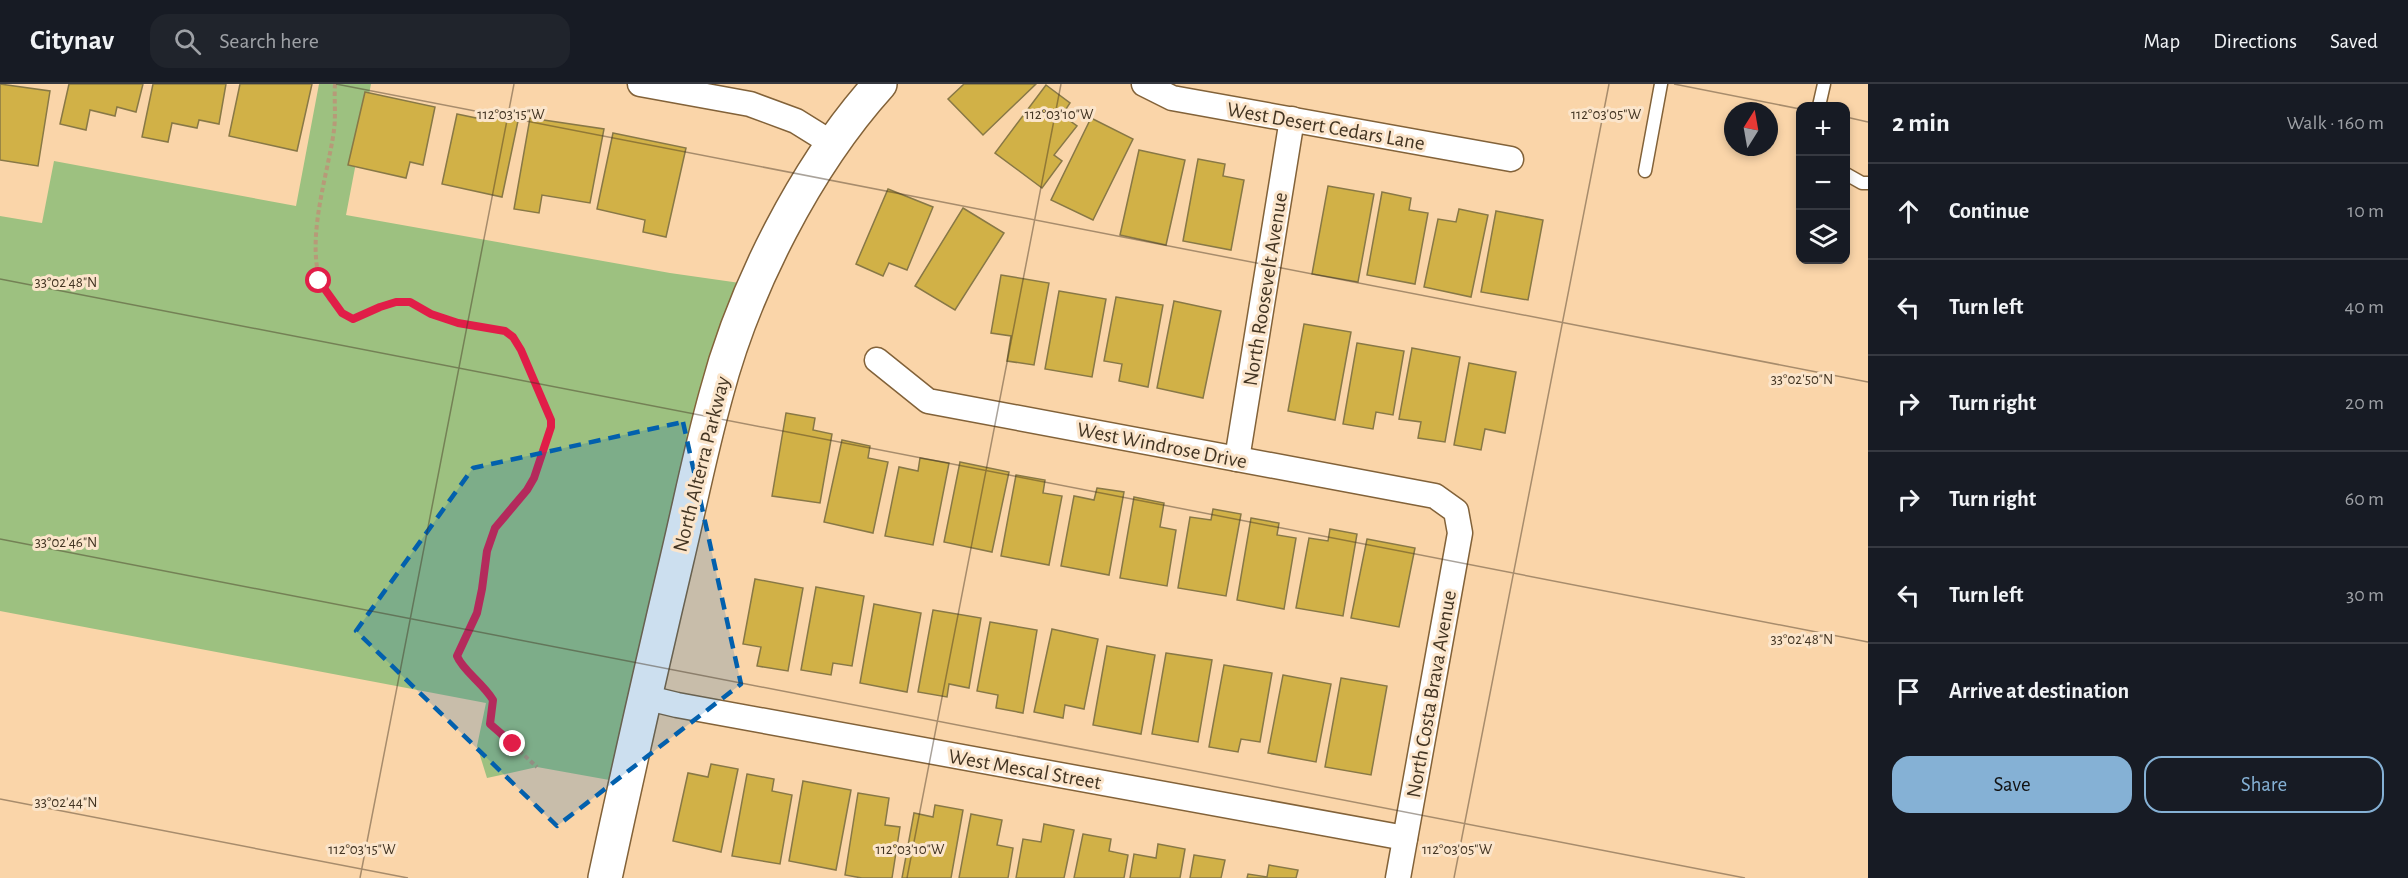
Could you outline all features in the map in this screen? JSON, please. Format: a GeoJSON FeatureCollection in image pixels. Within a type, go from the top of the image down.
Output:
{"type":"FeatureCollection","features":[{"type":"Feature","properties":{"kind":"street"},"geometry":{"type":"LineString","coordinates":[[640,84],[750,104],[796,121],[833,144]]}},
{"type":"Feature","properties":{"kind":"street","name":"North Alterra Parkway"},"geometry":{"type":"LineString","coordinates":[[605,878],[716,394],[735,336],[756,278],[809,182],[848,121],[880,84]]}},
{"type":"Feature","properties":{"kind":"street","name":"West Desert Cedars Lane"},"geometry":{"type":"LineString","coordinates":[[1144,84],[1172,98],[1511,159]]}},
{"type":"Feature","properties":{"kind":"street","name":"North Roosevelt Avenue"},"geometry":{"type":"LineString","coordinates":[[1237,459],[1292,119]]}},
{"type":"Feature","properties":{"kind":"street","name":"West Windrose Drive"},"geometry":{"type":"LineString","coordinates":[[877,360],[928,401],[1435,496],[1456,510]]}},
{"type":"Feature","properties":{"kind":"street","name":"North Costa Brava Avenue"},"geometry":{"type":"LineString","coordinates":[[1398,878],[1460,533],[1456,510]]}},
{"type":"Feature","properties":{"kind":"street","name":"West Mescal Street"},"geometry":{"type":"LineString","coordinates":[[645,697],[689,708],[1405,838]]}},
{"type":"Feature","properties":{"kind":"lane"},"geometry":{"type":"LineString","coordinates":[[1645,171],[1661,84]]}},
{"type":"Feature","properties":{"kind":"lane"},"geometry":{"type":"LineString","coordinates":[[1820,102],[1824,84]]}},
{"type":"Feature","properties":{"kind":"lane"},"geometry":{"type":"LineString","coordinates":[[1850,177],[1862,183],[1868,183]]}},
{"type":"Feature","properties":{"kind":"path"},"geometry":{"type":"LineString","coordinates":[[335,84],[334,129],[320,203],[315,259],[319,281],[333,303],[342,313],[353,319],[388,304],[410,302],[431,314],[458,323],[505,331],[513,337],[521,350],[551,420],[551,427],[534,478],[527,490],[495,528],[487,551],[477,613],[457,656],[460,665],[474,675],[493,700],[490,724],[537,767]]}},
{"type":"Feature","properties":{"kind":"highlighted area"},"geometry":{"type":"Polygon","coordinates":[[[683,422],[741,684],[557,826],[356,631],[473,468],[683,422]]]}},
{"type":"Feature","properties":{"kind":"green space"},"geometry":{"type":"Polygon","coordinates":[[[319,84],[371,84],[346,215],[670,273],[754,285],[626,783],[537,767],[487,778],[477,746],[486,703],[0,611],[0,216],[42,223],[54,161],[296,206],[319,84]]]}},
{"type":"Feature","properties":{"kind":"building"},"geometry":{"type":"Polygon","coordinates":[[[0,84],[50,91],[38,166],[0,160],[0,84]]]}},
{"type":"Feature","properties":{"kind":"building"},"geometry":{"type":"Polygon","coordinates":[[[69,84],[143,84],[136,112],[117,107],[115,116],[90,110],[86,130],[60,124],[69,84]]]}},
{"type":"Feature","properties":{"kind":"building"},"geometry":{"type":"Polygon","coordinates":[[[153,84],[226,84],[219,124],[199,120],[197,128],[172,123],[168,142],[142,137],[153,84]]]}},
{"type":"Feature","properties":{"kind":"building"},"geometry":{"type":"Polygon","coordinates":[[[240,84],[312,84],[297,151],[229,136],[240,84]]]}},
{"type":"Feature","properties":{"kind":"building"},"geometry":{"type":"Polygon","coordinates":[[[964,84],[1036,84],[983,135],[948,99],[964,84]]]}},
{"type":"Feature","properties":{"kind":"building"},"geometry":{"type":"Polygon","coordinates":[[[1046,85],[1070,103],[1062,115],[1077,126],[1054,155],[1062,161],[1042,188],[995,153],[1046,85]]]}},
{"type":"Feature","properties":{"kind":"building"},"geometry":{"type":"Polygon","coordinates":[[[365,92],[435,107],[423,165],[410,162],[406,178],[348,165],[365,92]]]}},
{"type":"Feature","properties":{"kind":"building"},"geometry":{"type":"Polygon","coordinates":[[[457,114],[486,120],[487,114],[518,121],[502,197],[442,184],[457,114]]]}},
{"type":"Feature","properties":{"kind":"building"},"geometry":{"type":"Polygon","coordinates":[[[530,118],[604,129],[590,203],[542,195],[539,213],[514,209],[530,118]]]}},
{"type":"Feature","properties":{"kind":"building"},"geometry":{"type":"Polygon","coordinates":[[[1091,118],[1133,139],[1093,220],[1051,200],[1091,118]]]}},
{"type":"Feature","properties":{"kind":"building"},"geometry":{"type":"Polygon","coordinates":[[[613,133],[686,148],[666,237],[643,232],[645,220],[597,209],[613,133]]]}},
{"type":"Feature","properties":{"kind":"building"},"geometry":{"type":"Polygon","coordinates":[[[1139,150],[1185,160],[1166,245],[1120,235],[1139,150]]]}},
{"type":"Feature","properties":{"kind":"building"},"geometry":{"type":"Polygon","coordinates":[[[1198,159],[1225,164],[1223,176],[1244,180],[1231,250],[1183,241],[1198,159]]]}},
{"type":"Feature","properties":{"kind":"building"},"geometry":{"type":"Polygon","coordinates":[[[1328,186],[1374,194],[1358,282],[1312,274],[1328,186]]]}},
{"type":"Feature","properties":{"kind":"building"},"geometry":{"type":"Polygon","coordinates":[[[888,189],[933,207],[907,270],[889,263],[883,276],[856,264],[888,189]]]}},
{"type":"Feature","properties":{"kind":"building"},"geometry":{"type":"Polygon","coordinates":[[[1382,192],[1411,198],[1409,210],[1428,213],[1415,284],[1367,275],[1382,192]]]}},
{"type":"Feature","properties":{"kind":"building"},"geometry":{"type":"Polygon","coordinates":[[[963,208],[1004,233],[955,310],[915,286],[963,208]]]}},
{"type":"Feature","properties":{"kind":"building"},"geometry":{"type":"Polygon","coordinates":[[[1459,209],[1488,215],[1471,297],[1424,287],[1438,219],[1456,222],[1459,209]]]}},
{"type":"Feature","properties":{"kind":"building"},"geometry":{"type":"Polygon","coordinates":[[[1496,211],[1543,220],[1528,300],[1481,292],[1496,211]]]}},
{"type":"Feature","properties":{"kind":"building"},"geometry":{"type":"Polygon","coordinates":[[[1001,275],[1049,283],[1034,365],[1007,361],[1011,336],[991,333],[1001,275]]]}},
{"type":"Feature","properties":{"kind":"building"},"geometry":{"type":"Polygon","coordinates":[[[1059,291],[1106,299],[1092,377],[1045,369],[1059,291]]]}},
{"type":"Feature","properties":{"kind":"building"},"geometry":{"type":"Polygon","coordinates":[[[1116,297],[1163,305],[1148,387],[1119,381],[1122,364],[1104,361],[1116,297]]]}},
{"type":"Feature","properties":{"kind":"building"},"geometry":{"type":"Polygon","coordinates":[[[1174,301],[1221,311],[1203,398],[1157,388],[1174,301]]]}},
{"type":"Feature","properties":{"kind":"building"},"geometry":{"type":"Polygon","coordinates":[[[1304,324],[1351,332],[1335,420],[1288,411],[1304,324]]]}},
{"type":"Feature","properties":{"kind":"building"},"geometry":{"type":"Polygon","coordinates":[[[1357,343],[1404,351],[1393,415],[1376,412],[1373,429],[1343,424],[1357,343]]]}},
{"type":"Feature","properties":{"kind":"building"},"geometry":{"type":"Polygon","coordinates":[[[1412,348],[1460,357],[1445,442],[1418,438],[1421,422],[1399,419],[1412,348]]]}},
{"type":"Feature","properties":{"kind":"building"},"geometry":{"type":"Polygon","coordinates":[[[1469,363],[1516,372],[1505,433],[1485,429],[1481,450],[1454,445],[1469,363]]]}},
{"type":"Feature","properties":{"kind":"building"},"geometry":{"type":"Polygon","coordinates":[[[786,413],[815,418],[813,430],[832,434],[820,503],[772,496],[786,413]]]}},
{"type":"Feature","properties":{"kind":"building"},"geometry":{"type":"Polygon","coordinates":[[[842,440],[870,446],[868,458],[888,462],[873,533],[824,522],[842,440]]]}},
{"type":"Feature","properties":{"kind":"building"},"geometry":{"type":"Polygon","coordinates":[[[920,458],[949,463],[933,545],[885,536],[899,467],[918,471],[920,458]]]}},
{"type":"Feature","properties":{"kind":"building"},"geometry":{"type":"Polygon","coordinates":[[[960,462],[1009,472],[992,552],[944,542],[960,462]]]}},
{"type":"Feature","properties":{"kind":"building"},"geometry":{"type":"Polygon","coordinates":[[[1016,475],[1045,480],[1043,493],[1062,496],[1049,565],[1001,556],[1016,475]]]}},
{"type":"Feature","properties":{"kind":"building"},"geometry":{"type":"Polygon","coordinates":[[[1097,488],[1124,492],[1109,575],[1061,566],[1074,496],[1094,500],[1097,488]]]}},
{"type":"Feature","properties":{"kind":"building"},"geometry":{"type":"Polygon","coordinates":[[[1134,497],[1164,503],[1160,527],[1176,530],[1167,586],[1120,578],[1134,497]]]}},
{"type":"Feature","properties":{"kind":"building"},"geometry":{"type":"Polygon","coordinates":[[[1213,509],[1241,514],[1226,596],[1178,588],[1190,517],[1211,520],[1213,509]]]}},
{"type":"Feature","properties":{"kind":"building"},"geometry":{"type":"Polygon","coordinates":[[[1251,518],[1279,523],[1277,535],[1296,538],[1284,609],[1237,600],[1251,518]]]}},
{"type":"Feature","properties":{"kind":"building"},"geometry":{"type":"Polygon","coordinates":[[[1330,529],[1357,534],[1343,616],[1296,608],[1309,538],[1328,541],[1330,529]]]}},
{"type":"Feature","properties":{"kind":"building"},"geometry":{"type":"Polygon","coordinates":[[[1367,539],[1415,548],[1399,627],[1351,618],[1367,539]]]}},
{"type":"Feature","properties":{"kind":"building"},"geometry":{"type":"Polygon","coordinates":[[[755,579],[803,588],[788,671],[757,666],[761,647],[743,644],[755,579]]]}},
{"type":"Feature","properties":{"kind":"building"},"geometry":{"type":"Polygon","coordinates":[[[816,587],[864,596],[852,666],[833,663],[831,675],[801,670],[816,587]]]}},
{"type":"Feature","properties":{"kind":"building"},"geometry":{"type":"Polygon","coordinates":[[[874,604],[921,613],[907,692],[860,683],[874,604]]]}},
{"type":"Feature","properties":{"kind":"building"},"geometry":{"type":"Polygon","coordinates":[[[933,610],[981,618],[969,688],[949,684],[947,697],[918,692],[933,610]]]}},
{"type":"Feature","properties":{"kind":"building"},"geometry":{"type":"Polygon","coordinates":[[[990,622],[1037,630],[1023,713],[996,708],[998,695],[977,691],[990,622]]]}},
{"type":"Feature","properties":{"kind":"building"},"geometry":{"type":"Polygon","coordinates":[[[1052,629],[1098,639],[1084,709],[1065,705],[1063,718],[1034,712],[1052,629]]]}},
{"type":"Feature","properties":{"kind":"building"},"geometry":{"type":"Polygon","coordinates":[[[1107,646],[1155,655],[1141,734],[1093,725],[1107,646]]]}},
{"type":"Feature","properties":{"kind":"building"},"geometry":{"type":"Polygon","coordinates":[[[1166,653],[1212,660],[1198,742],[1152,734],[1166,653]]]}},
{"type":"Feature","properties":{"kind":"building"},"geometry":{"type":"Polygon","coordinates":[[[1224,665],[1272,673],[1260,742],[1241,739],[1238,752],[1209,747],[1224,665]]]}},
{"type":"Feature","properties":{"kind":"building"},"geometry":{"type":"Polygon","coordinates":[[[1283,675],[1331,684],[1316,762],[1268,753],[1283,675]]]}},
{"type":"Feature","properties":{"kind":"building"},"geometry":{"type":"Polygon","coordinates":[[[1341,678],[1387,686],[1371,775],[1325,767],[1341,678]]]}},
{"type":"Feature","properties":{"kind":"building"},"geometry":{"type":"Polygon","coordinates":[[[711,764],[738,769],[721,852],[673,841],[688,773],[708,777],[711,764]]]}},
{"type":"Feature","properties":{"kind":"building"},"geometry":{"type":"Polygon","coordinates":[[[747,774],[774,779],[772,791],[792,795],[780,864],[732,856],[747,774]]]}},
{"type":"Feature","properties":{"kind":"building"},"geometry":{"type":"Polygon","coordinates":[[[803,781],[851,790],[836,870],[789,861],[803,781]]]}},
{"type":"Feature","properties":{"kind":"building"},"geometry":{"type":"Polygon","coordinates":[[[858,793],[889,798],[885,825],[900,827],[892,878],[862,878],[845,875],[858,793]]]}},
{"type":"Feature","properties":{"kind":"building"},"geometry":{"type":"Polygon","coordinates":[[[935,805],[963,810],[951,878],[902,878],[914,813],[933,817],[935,805]]]}},
{"type":"Feature","properties":{"kind":"building"},"geometry":{"type":"Polygon","coordinates":[[[971,814],[1002,820],[997,845],[1013,848],[1008,878],[959,878],[971,814]]]}},
{"type":"Feature","properties":{"kind":"building"},"geometry":{"type":"Polygon","coordinates":[[[1044,824],[1074,830],[1064,878],[1016,878],[1023,839],[1041,842],[1044,824]]]}},
{"type":"Feature","properties":{"kind":"building"},"geometry":{"type":"Polygon","coordinates":[[[1083,834],[1111,839],[1109,851],[1128,855],[1124,878],[1074,878],[1083,834]]]}},
{"type":"Feature","properties":{"kind":"building"},"geometry":{"type":"Polygon","coordinates":[[[1158,844],[1185,849],[1180,878],[1130,878],[1134,854],[1156,858],[1158,844]]]}},
{"type":"Feature","properties":{"kind":"building"},"geometry":{"type":"Polygon","coordinates":[[[1194,855],[1225,860],[1221,878],[1190,878],[1194,855]]]}},
{"type":"Feature","properties":{"kind":"building"},"geometry":{"type":"Polygon","coordinates":[[[1269,865],[1298,870],[1296,878],[1247,878],[1248,874],[1267,877],[1269,865]]]}},
{"type":"Feature","properties":{"kind":"route"},"geometry":{"type":"LineString","coordinates":[[319,281],[333,303],[342,313],[353,319],[396,302],[410,302],[431,314],[458,323],[505,331],[513,337],[521,350],[551,420],[551,427],[534,478],[527,490],[495,528],[487,551],[477,613],[457,656],[460,665],[474,675],[493,700],[490,724],[513,744]]}}]}
